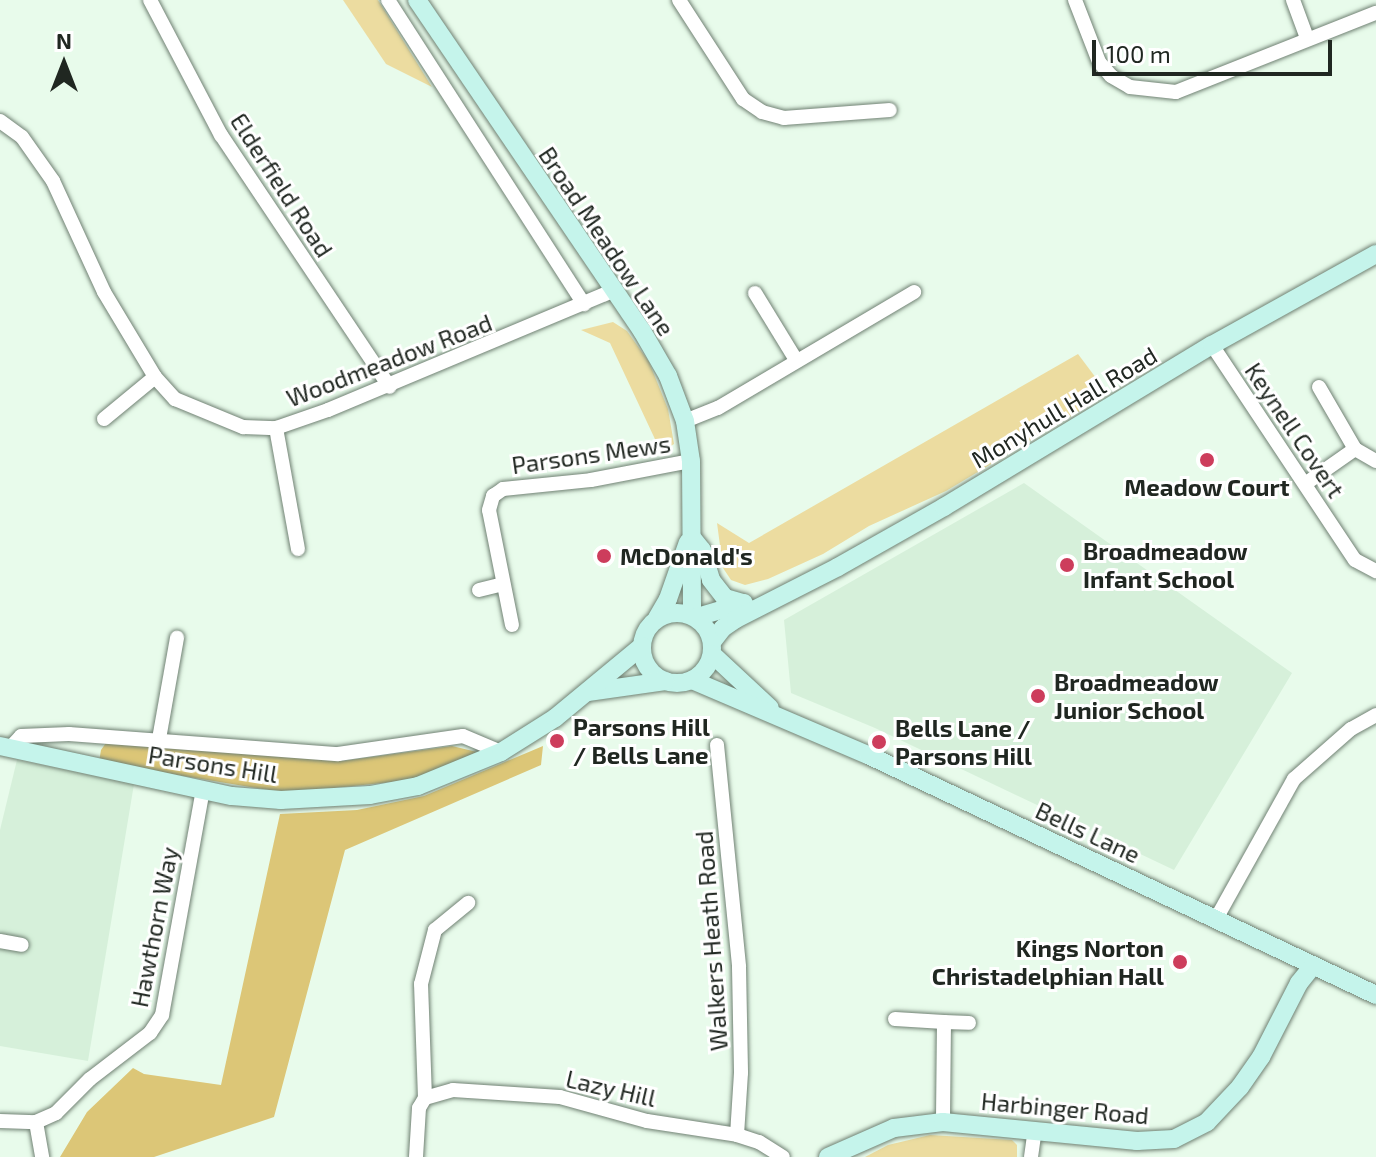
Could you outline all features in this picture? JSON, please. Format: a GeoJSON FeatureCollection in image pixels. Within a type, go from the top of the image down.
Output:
{"type":"FeatureCollection","features":[{"type":"Feature","properties":{"kind":"street","name":"Elderfield Road"},"geometry":{"type":"LineString","coordinates":[[150,0],[221,135],[390,387]]}},
{"type":"Feature","properties":{"kind":"street"},"geometry":{"type":"LineString","coordinates":[[388,0],[584,304]]}},
{"type":"Feature","properties":{"kind":"street","name":"Broad Meadow Lane"},"geometry":{"type":"LineString","coordinates":[[417,0],[668,376],[685,421],[691,461],[694,616]]}},
{"type":"Feature","properties":{"kind":"street"},"geometry":{"type":"LineString","coordinates":[[679,0],[743,99],[762,112],[784,118],[890,110]]}},
{"type":"Feature","properties":{"kind":"street"},"geometry":{"type":"LineString","coordinates":[[1075,0],[1099,62],[1111,76],[1130,87],[1176,92],[1376,13]]}},
{"type":"Feature","properties":{"kind":"street"},"geometry":{"type":"LineString","coordinates":[[1293,0],[1307,38]]}},
{"type":"Feature","properties":{"kind":"street","name":"Woodmeadow Road"},"geometry":{"type":"LineString","coordinates":[[0,121],[22,137],[53,181],[104,292],[155,377],[175,399],[243,427],[276,428],[390,387],[612,291]]}},
{"type":"Feature","properties":{"kind":"street","name":"Monyhull Hall Road"},"geometry":{"type":"LineString","coordinates":[[712,648],[723,628],[774,597],[838,567],[1040,452],[1212,345],[1376,254]]}},
{"type":"Feature","properties":{"kind":"street"},"geometry":{"type":"LineString","coordinates":[[685,421],[718,408],[914,292]]}},
{"type":"Feature","properties":{"kind":"street"},"geometry":{"type":"LineString","coordinates":[[755,293],[796,360]]}},
{"type":"Feature","properties":{"kind":"street","name":"Keynell Covert"},"geometry":{"type":"LineString","coordinates":[[1212,345],[1355,560],[1376,571]]}},
{"type":"Feature","properties":{"kind":"street"},"geometry":{"type":"LineString","coordinates":[[104,419],[155,377]]}},
{"type":"Feature","properties":{"kind":"street"},"geometry":{"type":"LineString","coordinates":[[1319,387],[1355,449],[1376,461]]}},
{"type":"Feature","properties":{"kind":"street"},"geometry":{"type":"LineString","coordinates":[[276,428],[298,549]]}},
{"type":"Feature","properties":{"kind":"street"},"geometry":{"type":"LineString","coordinates":[[1305,484],[1355,449]]}},
{"type":"Feature","properties":{"kind":"street","name":"Parsons Mews"},"geometry":{"type":"LineString","coordinates":[[512,625],[489,510],[493,496],[503,489],[591,480],[691,461]]}},
{"type":"Feature","properties":{"kind":"street","name":"Broad Meadow Lane"},"geometry":{"type":"LineString","coordinates":[[692,535],[702,550],[711,580],[725,598],[742,603]]}},
{"type":"Feature","properties":{"kind":"street","name":"Broad Meadow Lane"},"geometry":{"type":"LineString","coordinates":[[657,618],[668,599],[692,535]]}},
{"type":"Feature","properties":{"kind":"street"},"geometry":{"type":"LineString","coordinates":[[479,590],[503,584]]}},
{"type":"Feature","properties":{"kind":"street","name":"Monyhull Hall Road"},"geometry":{"type":"LineString","coordinates":[[694,616],[774,597]]}},
{"type":"Feature","properties":{"kind":"street"},"geometry":{"type":"LineString","coordinates":[[675,612],[694,616],[706,627],[712,648],[705,670],[692,680],[665,681],[652,673],[644,661],[644,635],[657,618],[675,612]]}},
{"type":"Feature","properties":{"kind":"street"},"geometry":{"type":"LineString","coordinates":[[159,739],[177,638]]}},
{"type":"Feature","properties":{"kind":"street","name":"Parsons Hill"},"geometry":{"type":"LineString","coordinates":[[5,747],[203,790],[281,800],[370,795],[418,786],[501,752],[588,692],[642,646]]}},
{"type":"Feature","properties":{"kind":"street","name":"Bells Lane"},"geometry":{"type":"LineString","coordinates":[[712,648],[778,716]]}},
{"type":"Feature","properties":{"kind":"street","name":"Bells Lane"},"geometry":{"type":"LineString","coordinates":[[692,680],[778,716],[1376,995]]}},
{"type":"Feature","properties":{"kind":"street","name":"Parsons Hill"},"geometry":{"type":"LineString","coordinates":[[588,692],[665,681]]}},
{"type":"Feature","properties":{"kind":"street"},"geometry":{"type":"LineString","coordinates":[[1216,919],[1294,779],[1351,729],[1376,715]]}},
{"type":"Feature","properties":{"kind":"street","name":"Parsons Hill"},"geometry":{"type":"LineString","coordinates":[[5,747],[21,736],[35,734],[159,739],[338,754],[463,736],[501,752]]}},
{"type":"Feature","properties":{"kind":"street","name":"Walkers Heath Road"},"geometry":{"type":"LineString","coordinates":[[717,745],[739,967],[741,1073],[737,1135]]}},
{"type":"Feature","properties":{"kind":"street","name":"Hawthorn Way"},"geometry":{"type":"LineString","coordinates":[[36,1122],[73,1100],[90,1079],[150,1033],[162,1015],[203,790]]}},
{"type":"Feature","properties":{"kind":"street"},"geometry":{"type":"LineString","coordinates":[[416,1157],[419,1108],[425,1098],[421,984],[435,930],[468,903]]}},
{"type":"Feature","properties":{"kind":"street"},"geometry":{"type":"LineString","coordinates":[[0,941],[22,945]]}},
{"type":"Feature","properties":{"kind":"street","name":"Harbinger Road"},"geometry":{"type":"LineString","coordinates":[[828,1157],[894,1128],[943,1122],[1137,1141],[1174,1139],[1207,1122],[1233,1095],[1261,1057],[1299,983],[1312,967]]}},
{"type":"Feature","properties":{"kind":"street"},"geometry":{"type":"LineString","coordinates":[[895,1019],[969,1023]]}},
{"type":"Feature","properties":{"kind":"street"},"geometry":{"type":"LineString","coordinates":[[943,1122],[944,1022]]}},
{"type":"Feature","properties":{"kind":"street","name":"Lazy Hill"},"geometry":{"type":"LineString","coordinates":[[425,1098],[453,1090],[560,1097],[647,1121],[737,1135],[759,1142],[783,1157]]}},
{"type":"Feature","properties":{"kind":"street"},"geometry":{"type":"LineString","coordinates":[[0,1121],[36,1122],[42,1157]]}},
{"type":"Feature","properties":{"kind":"street"},"geometry":{"type":"LineString","coordinates":[[1031,1157],[1035,1130]]}},
{"type":"Feature","properties":{"kind":"shaded area"},"geometry":{"type":"Polygon","coordinates":[[[343,0],[378,0],[432,87],[386,64],[343,0]]]}},
{"type":"Feature","properties":{"kind":"shaded area"},"geometry":{"type":"Polygon","coordinates":[[[613,322],[627,331],[649,362],[668,409],[674,444],[661,452],[610,343],[581,330],[613,322]]]}},
{"type":"Feature","properties":{"kind":"shaded area"},"geometry":{"type":"Polygon","coordinates":[[[1078,354],[1108,394],[946,491],[869,526],[823,554],[768,579],[745,585],[731,580],[723,568],[717,523],[749,543],[1078,354]]]}},
{"type":"Feature","properties":{"kind":"shaded area","name":"Broadmeadow Junior School"},"geometry":{"type":"Polygon","coordinates":[[[1024,483],[1292,673],[1174,870],[875,728],[791,693],[784,620],[1024,483]]]}},
{"type":"Feature","properties":{"kind":"shaded area"},"geometry":{"type":"Polygon","coordinates":[[[108,740],[342,761],[452,746],[477,752],[420,779],[287,793],[99,762],[101,750],[108,740]]]}},
{"type":"Feature","properties":{"kind":"shaded area"},"geometry":{"type":"Polygon","coordinates":[[[543,746],[541,765],[345,850],[274,1117],[154,1157],[60,1157],[87,1112],[133,1068],[144,1074],[221,1085],[280,814],[357,810],[424,796],[543,746]]]}},
{"type":"Feature","properties":{"kind":"shaded area"},"geometry":{"type":"Polygon","coordinates":[[[17,760],[134,784],[88,1061],[0,1046],[0,830],[17,760]]]}},
{"type":"Feature","properties":{"kind":"shaded area"},"geometry":{"type":"Polygon","coordinates":[[[930,1135],[1012,1140],[1017,1145],[1017,1157],[865,1157],[888,1145],[930,1135]]]}},
{"type":"Feature","properties":{"kind":"place","name":"Meadow Court"},"geometry":{"type":"Point","coordinates":[1207,460]}},
{"type":"Feature","properties":{"kind":"place","name":"McDonald's"},"geometry":{"type":"Point","coordinates":[604,556]}},
{"type":"Feature","properties":{"kind":"place","name":"Broadmeadow Infant School"},"geometry":{"type":"Point","coordinates":[1067,565]}},
{"type":"Feature","properties":{"kind":"place","name":"Broadmeadow Junior School"},"geometry":{"type":"Point","coordinates":[1038,696]}},
{"type":"Feature","properties":{"kind":"place","name":"Parsons Hill / Bells Lane"},"geometry":{"type":"Point","coordinates":[557,741]}},
{"type":"Feature","properties":{"kind":"place","name":"Bells Lane / Parsons Hill"},"geometry":{"type":"Point","coordinates":[879,742]}},
{"type":"Feature","properties":{"kind":"place","name":"Kings Norton Christadelphian Hall"},"geometry":{"type":"Point","coordinates":[1180,962]}}]}
